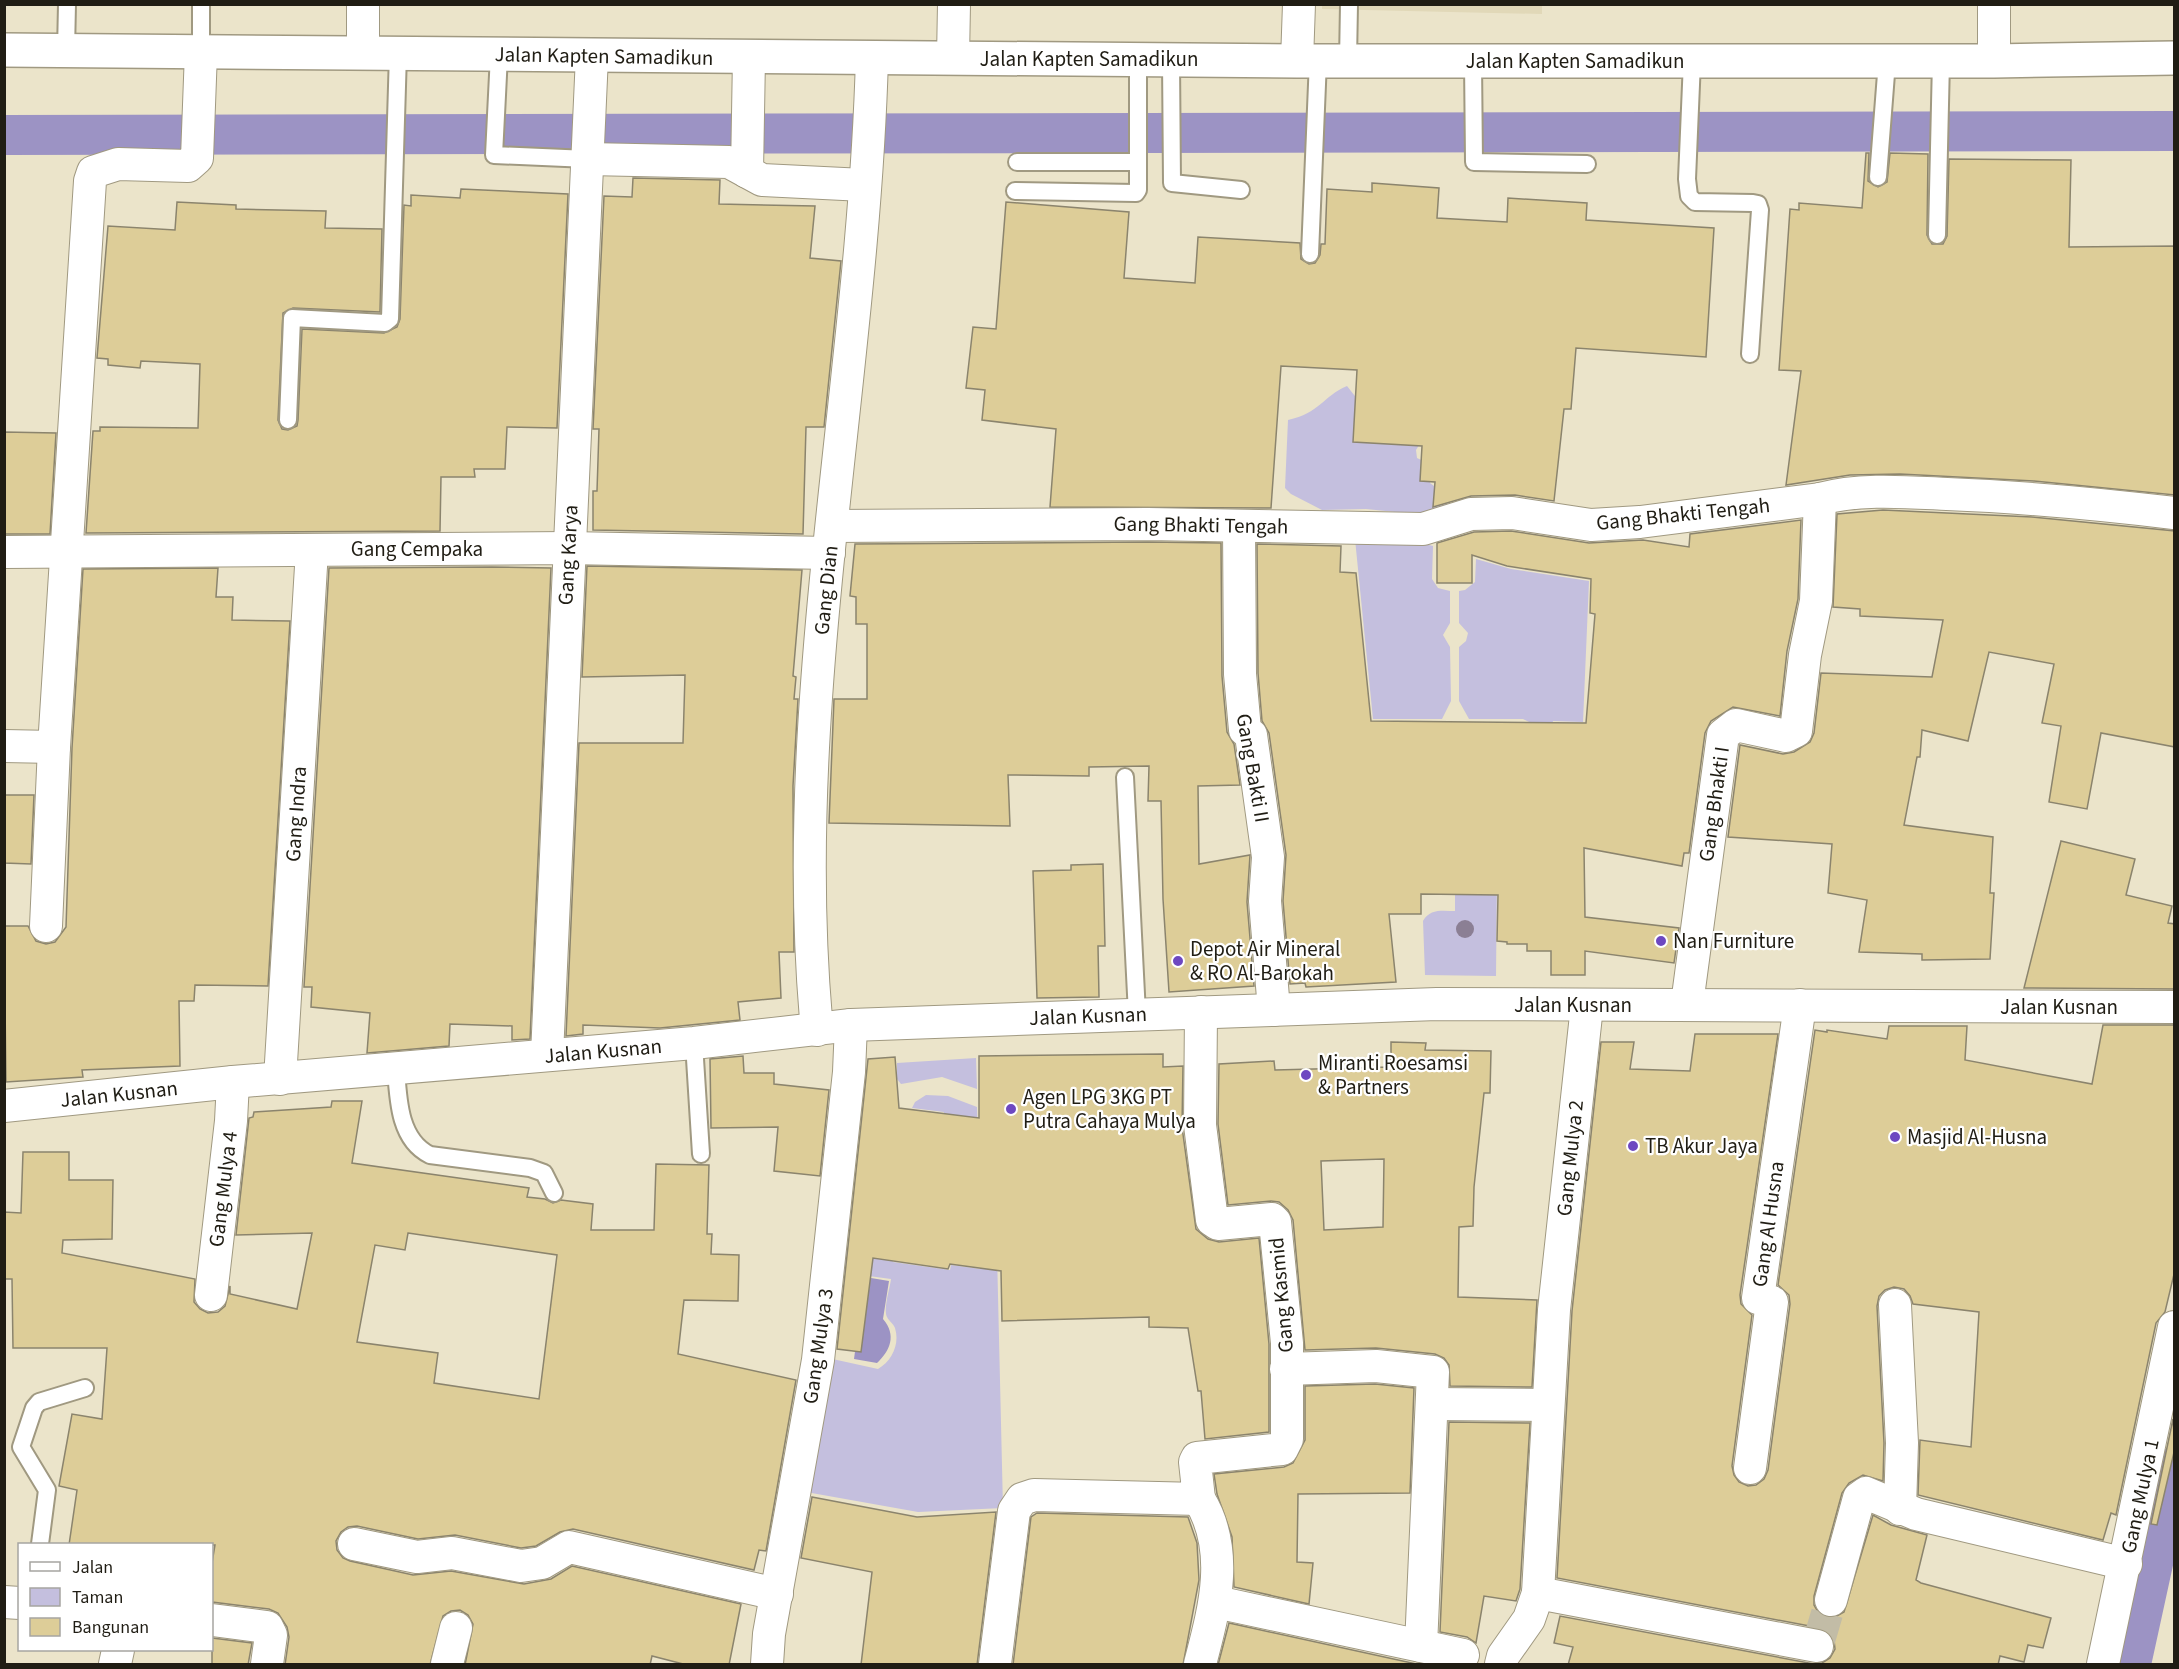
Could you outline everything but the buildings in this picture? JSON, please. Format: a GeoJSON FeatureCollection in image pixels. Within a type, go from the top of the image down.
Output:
{"type":"FeatureCollection","features":[{"type":"Feature","properties":{"kind":"highway","name":"Jalan Kapten Samadikun"},"geometry":{"type":"LineString","coordinates":[[4,50],[1171,60],[1994,61],[2175,58]]}},
{"type":"Feature","properties":{"kind":"street"},"geometry":{"type":"LineString","coordinates":[[363,4],[363,53]]}},
{"type":"Feature","properties":{"kind":"street"},"geometry":{"type":"LineString","coordinates":[[953,58],[954,4]]}},
{"type":"Feature","properties":{"kind":"street"},"geometry":{"type":"LineString","coordinates":[[1299,4],[1321,60]]}},
{"type":"Feature","properties":{"kind":"street"},"geometry":{"type":"LineString","coordinates":[[1994,4],[1994,61]]}},
{"type":"Feature","properties":{"kind":"street"},"geometry":{"type":"LineString","coordinates":[[46,926],[54,747],[88,196],[93,172],[118,164],[188,166],[197,158],[201,52]]}},
{"type":"Feature","properties":{"kind":"street","name":"Gang Karya"},"geometry":{"type":"LineString","coordinates":[[548,1055],[568,548],[592,56]]}},
{"type":"Feature","properties":{"kind":"street"},"geometry":{"type":"LineString","coordinates":[[747,164],[749,57]]}},
{"type":"Feature","properties":{"kind":"street","name":"Gang Dian"},"geometry":{"type":"LineString","coordinates":[[817,1030],[810,954],[811,821],[820,645],[848,387],[868,151],[872,58]]}},
{"type":"Feature","properties":{"kind":"street"},"geometry":{"type":"LineString","coordinates":[[588,153],[747,164],[762,180],[864,185]]}},
{"type":"Feature","properties":{"kind":"street","name":"Gang Bhakti Tengah"},"geometry":{"type":"LineString","coordinates":[[831,539],[1148,524],[1423,529],[1471,514],[1502,513],[1591,525],[1640,522],[1837,495],[1905,492],[2045,498],[2175,513]]}},
{"type":"Feature","properties":{"kind":"street","name":"Gang Bhakti I"},"geometry":{"type":"LineString","coordinates":[[1687,1005],[1723,735],[1736,725],[1786,736],[1796,731],[1805,655],[1816,601],[1820,499]]}},
{"type":"Feature","properties":{"kind":"street","name":"Gang Bakti II"},"geometry":{"type":"LineString","coordinates":[[1239,526],[1240,674],[1245,730],[1251,735],[1268,857],[1265,901],[1274,1010]]}},
{"type":"Feature","properties":{"kind":"street","name":"Gang Cempaka"},"geometry":{"type":"LineString","coordinates":[[4,552],[568,548],[831,539]]}},
{"type":"Feature","properties":{"kind":"street","name":"Gang Indra"},"geometry":{"type":"LineString","coordinates":[[280,1078],[312,550]]}},
{"type":"Feature","properties":{"kind":"street"},"geometry":{"type":"LineString","coordinates":[[4,746],[54,747]]}},
{"type":"Feature","properties":{"kind":"street","name":"Jalan Kusnan"},"geometry":{"type":"LineString","coordinates":[[4,1106],[280,1078],[397,1077],[548,1055],[694,1053],[817,1030],[850,1047],[1137,1014],[1437,1004],[2175,1007]]}},
{"type":"Feature","properties":{"kind":"street","name":"Gang Al Husna"},"geometry":{"type":"LineString","coordinates":[[1750,1468],[1772,1302],[1758,1298],[1800,1005]]}},
{"type":"Feature","properties":{"kind":"street","name":"Gang Mulya 2"},"geometry":{"type":"LineString","coordinates":[[1501,1665],[1503,1656],[1529,1619],[1538,1593],[1554,1310],[1587,1006]]}},
{"type":"Feature","properties":{"kind":"street","name":"Gang Kasmid"},"geometry":{"type":"LineString","coordinates":[[1199,1499],[1195,1462],[1197,1458],[1282,1449],[1287,1439],[1287,1343],[1275,1222],[1272,1219],[1218,1224],[1212,1220],[1200,1125],[1201,1012]]}},
{"type":"Feature","properties":{"kind":"street","name":"Gang Mulya 3"},"geometry":{"type":"LineString","coordinates":[[767,1665],[777,1594],[818,1360],[850,1047]]}},
{"type":"Feature","properties":{"kind":"street","name":"Gang Mulya 4"},"geometry":{"type":"LineString","coordinates":[[211,1295],[233,1082]]}},
{"type":"Feature","properties":{"kind":"street"},"geometry":{"type":"LineString","coordinates":[[1895,1305],[1902,1443],[1900,1509]]}},
{"type":"Feature","properties":{"kind":"street","name":"Gang Mulya 1"},"geometry":{"type":"LineString","coordinates":[[2103,1665],[2175,1327]]}},
{"type":"Feature","properties":{"kind":"street"},"geometry":{"type":"LineString","coordinates":[[1286,1369],[1376,1366],[1433,1372],[1421,1646]]}},
{"type":"Feature","properties":{"kind":"street"},"geometry":{"type":"LineString","coordinates":[[1432,1404],[1548,1405]]}},
{"type":"Feature","properties":{"kind":"street"},"geometry":{"type":"LineString","coordinates":[[1831,1600],[1862,1494],[1890,1501],[1900,1509],[2126,1564]]}},
{"type":"Feature","properties":{"kind":"street"},"geometry":{"type":"LineString","coordinates":[[995,1665],[1014,1511],[1022,1499],[1034,1495],[1199,1499],[1209,1515],[1219,1573],[1216,1602],[1200,1665]]}},
{"type":"Feature","properties":{"kind":"street"},"geometry":{"type":"LineString","coordinates":[[354,1545],[417,1557],[452,1553],[521,1566],[542,1563],[569,1547],[777,1594]]}},
{"type":"Feature","properties":{"kind":"street"},"geometry":{"type":"LineString","coordinates":[[1538,1593],[1816,1652]]}},
{"type":"Feature","properties":{"kind":"street"},"geometry":{"type":"LineString","coordinates":[[1216,1602],[1462,1655]]}},
{"type":"Feature","properties":{"kind":"street"},"geometry":{"type":"LineString","coordinates":[[213,1620],[267,1627],[271,1635],[267,1665]]}},
{"type":"Feature","properties":{"kind":"street"},"geometry":{"type":"LineString","coordinates":[[447,1665],[456,1628]]}},
{"type":"Feature","properties":{"kind":"lane"},"geometry":{"type":"LineString","coordinates":[[66,51],[67,4]]}},
{"type":"Feature","properties":{"kind":"lane"},"geometry":{"type":"LineString","coordinates":[[201,4],[201,52]]}},
{"type":"Feature","properties":{"kind":"lane"},"geometry":{"type":"LineString","coordinates":[[1310,254],[1316,115],[1321,60],[1349,4]]}},
{"type":"Feature","properties":{"kind":"lane"},"geometry":{"type":"LineString","coordinates":[[288,420],[292,318],[385,323],[390,319],[398,53]]}},
{"type":"Feature","properties":{"kind":"lane"},"geometry":{"type":"LineString","coordinates":[[499,55],[494,155],[588,153]]}},
{"type":"Feature","properties":{"kind":"lane"},"geometry":{"type":"LineString","coordinates":[[1015,191],[1136,194],[1138,190],[1138,59]]}},
{"type":"Feature","properties":{"kind":"lane"},"geometry":{"type":"LineString","coordinates":[[1171,60],[1172,183],[1242,190]]}},
{"type":"Feature","properties":{"kind":"lane"},"geometry":{"type":"LineString","coordinates":[[1937,235],[1941,60]]}},
{"type":"Feature","properties":{"kind":"lane"},"geometry":{"type":"LineString","coordinates":[[1473,61],[1472,158],[1476,163],[1587,164]]}},
{"type":"Feature","properties":{"kind":"lane"},"geometry":{"type":"LineString","coordinates":[[1692,61],[1687,190],[1695,202],[1758,204],[1750,354]]}},
{"type":"Feature","properties":{"kind":"lane"},"geometry":{"type":"LineString","coordinates":[[1878,177],[1887,61]]}},
{"type":"Feature","properties":{"kind":"lane"},"geometry":{"type":"LineString","coordinates":[[1017,162],[1138,158]]}},
{"type":"Feature","properties":{"kind":"lane"},"geometry":{"type":"LineString","coordinates":[[1125,777],[1137,1014]]}},
{"type":"Feature","properties":{"kind":"lane"},"geometry":{"type":"LineString","coordinates":[[694,1053],[701,1154]]}},
{"type":"Feature","properties":{"kind":"lane"},"geometry":{"type":"LineString","coordinates":[[397,1077],[400,1107],[418,1149],[430,1155],[530,1168],[544,1173],[554,1193]]}},
{"type":"Feature","properties":{"kind":"lane"},"geometry":{"type":"LineString","coordinates":[[40,1543],[47,1490],[21,1447],[34,1408],[39,1402],[85,1388]]}},
{"type":"Feature","properties":{"kind":"shaded area"},"geometry":{"type":"Polygon","coordinates":[[[1322,4],[1542,5],[1542,14],[1322,9],[1322,4]]]}},
{"type":"Feature","properties":{"kind":"shaded area"},"geometry":{"type":"Polygon","coordinates":[[[865,1277],[889,1281],[883,1319],[891,1337],[888,1348],[877,1363],[854,1359],[865,1277]]]}},
{"type":"Feature","properties":{"kind":"green space"},"geometry":{"type":"Polygon","coordinates":[[[1347,386],[1358,400],[1421,442],[1416,450],[1417,458],[1434,466],[1430,483],[1441,491],[1447,501],[1449,510],[1444,517],[1366,509],[1322,510],[1291,494],[1285,488],[1288,420],[1314,409],[1347,386]]]}},
{"type":"Feature","properties":{"kind":"green space"},"geometry":{"type":"Polygon","coordinates":[[[1355,539],[1417,542],[1433,546],[1432,579],[1438,588],[1450,591],[1450,623],[1443,635],[1450,647],[1451,701],[1442,719],[1373,719],[1355,539]]]}},
{"type":"Feature","properties":{"kind":"green space"},"geometry":{"type":"Polygon","coordinates":[[[1476,559],[1511,569],[1589,581],[1583,722],[1553,721],[1552,733],[1523,719],[1469,719],[1459,701],[1459,647],[1466,641],[1468,633],[1459,623],[1459,591],[1465,590],[1475,582],[1476,559]]]}},
{"type":"Feature","properties":{"kind":"green space"},"geometry":{"type":"Polygon","coordinates":[[[1497,876],[1496,976],[1425,975],[1423,921],[1429,914],[1437,911],[1455,911],[1455,884],[1497,876]]]}},
{"type":"Feature","properties":{"kind":"green space"},"geometry":{"type":"Polygon","coordinates":[[[976,1058],[977,1089],[942,1077],[901,1084],[897,1079],[897,1063],[976,1058]]]}},
{"type":"Feature","properties":{"kind":"green space"},"geometry":{"type":"Polygon","coordinates":[[[926,1095],[948,1096],[977,1107],[978,1142],[940,1137],[944,1112],[912,1108],[915,1102],[926,1095]]]}},
{"type":"Feature","properties":{"kind":"green space"},"geometry":{"type":"Polygon","coordinates":[[[842,1245],[894,1252],[893,1262],[950,1270],[951,1265],[981,1269],[983,1260],[997,1253],[1003,1508],[918,1512],[806,1492],[828,1358],[878,1369],[891,1357],[896,1346],[895,1328],[886,1313],[891,1279],[839,1272],[842,1245]]]}},
{"type":"Feature","properties":{"kind":"waterway"},"geometry":{"type":"LineString","coordinates":[[4,135],[2174,131]]}},
{"type":"Feature","properties":{"kind":"waterway"},"geometry":{"type":"LineString","coordinates":[[2131,1664],[2174,1467]]}},
{"type":"Feature","properties":{"kind":"tunnel"},"geometry":{"type":"LineString","coordinates":[[1818,1644],[1831,1600]]}},
{"type":"Feature","properties":{"kind":"place","name":"Nan Furniture"},"geometry":{"type":"Point","coordinates":[1661,941]}},
{"type":"Feature","properties":{"kind":"place","name":"Depot Air Mineral & RO Al-Barokah"},"geometry":{"type":"Point","coordinates":[1178,961]}},
{"type":"Feature","properties":{"kind":"place","name":"Miranti Roesamsi & Partners"},"geometry":{"type":"Point","coordinates":[1306,1075]}},
{"type":"Feature","properties":{"kind":"place","name":"Agen LPG 3KG PT Putra Cahaya Mulya"},"geometry":{"type":"Point","coordinates":[1011,1109]}},
{"type":"Feature","properties":{"kind":"place","name":"Masjid Al-Husna"},"geometry":{"type":"Point","coordinates":[1895,1137]}},
{"type":"Feature","properties":{"kind":"place","name":"TB Akur Jaya"},"geometry":{"type":"Point","coordinates":[1633,1146]}}]}
